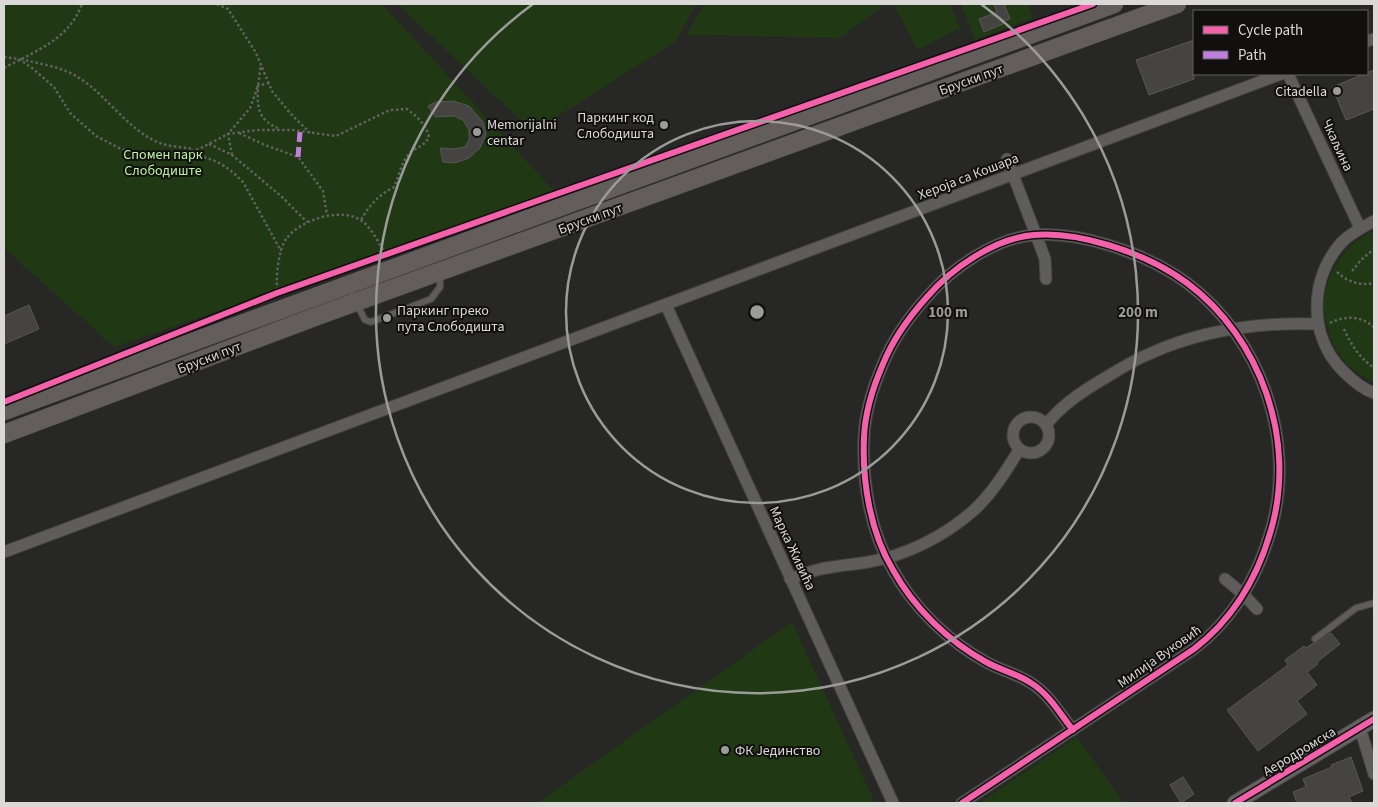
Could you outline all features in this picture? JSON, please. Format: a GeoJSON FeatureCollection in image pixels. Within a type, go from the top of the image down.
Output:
{"type":"FeatureCollection","features":[{"type":"Feature","properties":{"kind":"main road","name":"Бруски пут"},"geometry":{"type":"LineString","coordinates":[[4,411],[1114,4]]}},
{"type":"Feature","properties":{"kind":"main road","name":"Бруски пут"},"geometry":{"type":"LineString","coordinates":[[4,434],[355,302],[1142,14],[1177,4]]}},
{"type":"Feature","properties":{"kind":"street","name":"Хероја са Кошара"},"geometry":{"type":"LineString","coordinates":[[4,552],[1278,75]]}},
{"type":"Feature","properties":{"kind":"street","name":"Чкаљина"},"geometry":{"type":"LineString","coordinates":[[1288,75],[1360,228]]}},
{"type":"Feature","properties":{"kind":"street"},"geometry":{"type":"LineString","coordinates":[[1007,159],[1045,259],[1046,279]]}},
{"type":"Feature","properties":{"kind":"street"},"geometry":{"type":"LineString","coordinates":[[1374,221],[1360,228],[1343,242],[1329,260],[1320,280],[1316,302],[1322,324],[1324,345],[1336,364],[1351,380],[1374,393]]}},
{"type":"Feature","properties":{"kind":"street","name":"Милија Вуковић"},"geometry":{"type":"LineString","coordinates":[[962,803],[1073,730],[1209,638],[1221,625],[1243,594],[1260,565],[1274,520],[1280,478],[1276,433],[1270,404],[1262,380],[1243,344],[1211,305],[1186,283],[1154,263],[1119,248],[1090,239],[1036,235],[1015,239],[985,251],[955,270],[934,289],[915,311],[889,349],[874,386],[864,434],[864,461],[867,498],[880,545],[910,596],[934,623],[960,646],[987,663],[1031,682],[1046,695],[1073,730]]}},
{"type":"Feature","properties":{"kind":"street","name":"Марка Живића"},"geometry":{"type":"LineString","coordinates":[[666,305],[893,803]]}},
{"type":"Feature","properties":{"kind":"street"},"geometry":{"type":"LineString","coordinates":[[1046,425],[1054,414],[1092,385],[1149,354],[1177,343],[1232,329],[1276,323],[1322,324]]}},
{"type":"Feature","properties":{"kind":"street"},"geometry":{"type":"LineString","coordinates":[[1029,417],[1041,420],[1046,425],[1049,436],[1045,447],[1036,453],[1030,454],[1019,450],[1015,445],[1012,434],[1018,422],[1029,417]]}},
{"type":"Feature","properties":{"kind":"street"},"geometry":{"type":"LineString","coordinates":[[790,579],[808,571],[886,558],[933,538],[973,511],[1006,471],[1019,450]]}},
{"type":"Feature","properties":{"kind":"street"},"geometry":{"type":"LineString","coordinates":[[1225,579],[1243,594],[1257,610]]}},
{"type":"Feature","properties":{"kind":"street","name":"Аеродромска"},"geometry":{"type":"LineString","coordinates":[[1235,803],[1374,719]]}},
{"type":"Feature","properties":{"kind":"street"},"geometry":{"type":"LineString","coordinates":[[1360,728],[1374,774]]}},
{"type":"Feature","properties":{"kind":"lane"},"geometry":{"type":"LineString","coordinates":[[347,284],[355,302]]}},
{"type":"Feature","properties":{"kind":"lane"},"geometry":{"type":"LineString","coordinates":[[1315,639],[1356,608],[1374,603]]}},
{"type":"Feature","properties":{"kind":"path"},"geometry":{"type":"LineString","coordinates":[[4,68],[19,59],[33,54],[68,28],[78,14],[82,4]]}},
{"type":"Feature","properties":{"kind":"path"},"geometry":{"type":"LineString","coordinates":[[217,4],[228,9]]}},
{"type":"Feature","properties":{"kind":"path"},"geometry":{"type":"LineString","coordinates":[[225,4],[256,53],[272,91],[311,134]]}},
{"type":"Feature","properties":{"kind":"path"},"geometry":{"type":"LineString","coordinates":[[4,57],[54,67],[75,75],[92,86],[142,133],[162,144],[195,149]]}},
{"type":"Feature","properties":{"kind":"path"},"geometry":{"type":"LineString","coordinates":[[19,59],[54,87],[70,113],[96,136],[119,148],[142,155],[197,155],[224,164],[243,182],[281,253]]}},
{"type":"Feature","properties":{"kind":"path"},"geometry":{"type":"LineString","coordinates":[[261,64],[257,101],[260,114],[266,121],[282,130]]}},
{"type":"Feature","properties":{"kind":"path"},"geometry":{"type":"LineString","coordinates":[[258,86],[268,83]]}},
{"type":"Feature","properties":{"kind":"path"},"geometry":{"type":"LineString","coordinates":[[228,134],[250,108],[258,86]]}},
{"type":"Feature","properties":{"kind":"path"},"geometry":{"type":"LineString","coordinates":[[181,154],[228,134],[238,132],[282,130],[336,136],[390,110],[406,109],[417,116],[427,129],[429,137],[425,144],[412,149],[405,158],[393,188],[384,192],[370,205],[361,220]]}},
{"type":"Feature","properties":{"kind":"path"},"geometry":{"type":"LineString","coordinates":[[238,132],[265,145],[298,157],[323,191],[327,215]]}},
{"type":"Feature","properties":{"kind":"path"},"geometry":{"type":"LineString","coordinates":[[228,134],[232,156]]}},
{"type":"Feature","properties":{"kind":"path"},"geometry":{"type":"LineString","coordinates":[[208,144],[232,156],[282,197],[307,222]]}},
{"type":"Feature","properties":{"kind":"path"},"geometry":{"type":"LineString","coordinates":[[283,308],[277,294],[276,277],[281,253],[285,240],[307,222],[327,215],[353,216],[364,222],[387,255]]}},
{"type":"Feature","properties":{"kind":"path"},"geometry":{"type":"LineString","coordinates":[[1352,271],[1374,249]]}},
{"type":"Feature","properties":{"kind":"path"},"geometry":{"type":"LineString","coordinates":[[1334,268],[1346,280],[1366,285],[1374,283]]}},
{"type":"Feature","properties":{"kind":"path"},"geometry":{"type":"LineString","coordinates":[[1322,324],[1349,317],[1361,319],[1374,327]]}},
{"type":"Feature","properties":{"kind":"path"},"geometry":{"type":"LineString","coordinates":[[1344,329],[1354,350],[1374,368]]}},
{"type":"Feature","properties":{"kind":"green space","name":"Спомен парк Слободиште"},"geometry":{"type":"Polygon","coordinates":[[[4,4],[382,4],[553,190],[391,252],[114,347],[4,248],[4,4]]]}},
{"type":"Feature","properties":{"kind":"green space"},"geometry":{"type":"Polygon","coordinates":[[[397,4],[696,4],[675,42],[533,132],[397,4]]]}},
{"type":"Feature","properties":{"kind":"green space"},"geometry":{"type":"Polygon","coordinates":[[[704,4],[882,4],[883,6],[840,38],[686,35],[704,4]]]}},
{"type":"Feature","properties":{"kind":"green space"},"geometry":{"type":"Polygon","coordinates":[[[893,4],[950,4],[960,28],[918,50],[893,4]]]}},
{"type":"Feature","properties":{"kind":"green space"},"geometry":{"type":"Polygon","coordinates":[[[961,4],[1028,4],[1033,18],[975,40],[961,4]]]}},
{"type":"Feature","properties":{"kind":"green space"},"geometry":{"type":"Polygon","coordinates":[[[1374,231],[1374,383],[1355,371],[1339,354],[1328,329],[1324,303],[1329,280],[1339,260],[1346,250],[1374,231]]]}},
{"type":"Feature","properties":{"kind":"green space"},"geometry":{"type":"Polygon","coordinates":[[[792,622],[875,803],[537,803],[792,622]]]}},
{"type":"Feature","properties":{"kind":"green space"},"geometry":{"type":"Polygon","coordinates":[[[1077,737],[1124,803],[979,803],[1077,737]]]}},
{"type":"Feature","properties":{"kind":"building"},"geometry":{"type":"Polygon","coordinates":[[[994,4],[1004,4],[1010,19],[984,32],[979,19],[997,12],[994,4]]]}},
{"type":"Feature","properties":{"kind":"building"},"geometry":{"type":"Polygon","coordinates":[[[1193,40],[1194,79],[1149,95],[1136,60],[1193,40]]]}},
{"type":"Feature","properties":{"kind":"building"},"geometry":{"type":"Polygon","coordinates":[[[1374,70],[1374,109],[1346,120],[1332,87],[1362,75],[1368,75],[1368,72],[1374,70]]]}},
{"type":"Feature","properties":{"kind":"building","name":"Memorijalni centar"},"geometry":{"type":"Polygon","coordinates":[[[453,101],[469,106],[483,122],[486,134],[480,148],[469,158],[455,163],[443,162],[440,148],[454,149],[465,147],[469,140],[469,130],[463,120],[454,116],[435,117],[428,106],[436,102],[453,101]]]}},
{"type":"Feature","properties":{"kind":"building"},"geometry":{"type":"Polygon","coordinates":[[[29,305],[39,329],[4,344],[4,316],[29,305]]]}},
{"type":"Feature","properties":{"kind":"building"},"geometry":{"type":"Polygon","coordinates":[[[1331,633],[1340,644],[1307,672],[1317,685],[1297,701],[1307,714],[1258,751],[1227,710],[1288,665],[1285,660],[1304,646],[1306,648],[1313,643],[1317,643],[1331,633]]]}},
{"type":"Feature","properties":{"kind":"building"},"geometry":{"type":"Polygon","coordinates":[[[1351,757],[1363,791],[1349,797],[1352,803],[1297,803],[1293,792],[1306,787],[1303,779],[1351,757]]]}},
{"type":"Feature","properties":{"kind":"building"},"geometry":{"type":"Polygon","coordinates":[[[1183,777],[1194,794],[1181,803],[1170,785],[1183,777]]]}},
{"type":"Feature","properties":{"kind":"marked path"},"geometry":{"type":"LineString","coordinates":[[298,157],[300,132]]}},
{"type":"Feature","properties":{"kind":"cycle path"},"geometry":{"type":"LineString","coordinates":[[4,402],[277,293],[1093,4]]}},
{"type":"Feature","properties":{"kind":"cycle path"},"geometry":{"type":"LineString","coordinates":[[962,803],[1194,649],[1208,637],[1221,624],[1242,596],[1259,564],[1271,530],[1278,496],[1279,462],[1275,427],[1266,394],[1253,362],[1235,332],[1213,306],[1178,277],[1128,252],[1081,238],[1062,235],[1034,235],[1004,242],[975,256],[937,286],[908,320],[887,355],[870,400],[865,428],[864,471],[869,506],[878,539],[893,570],[911,597],[933,622],[958,644],[986,662],[1026,680],[1037,688],[1049,698],[1068,724],[1073,730]]}},
{"type":"Feature","properties":{"kind":"cycle path"},"geometry":{"type":"LineString","coordinates":[[1235,803],[1374,719]]}},
{"type":"Feature","properties":{"kind":"place","name":"Citadella"},"geometry":{"type":"Point","coordinates":[1337,91]}},
{"type":"Feature","properties":{"kind":"place","name":"Паркинг код Слободишта"},"geometry":{"type":"Point","coordinates":[664,125]}},
{"type":"Feature","properties":{"kind":"place","name":"Memorijalni centar"},"geometry":{"type":"Point","coordinates":[477,132]}},
{"type":"Feature","properties":{"kind":"place","name":"Паркинг преко пута Слободишта"},"geometry":{"type":"Point","coordinates":[387,318]}},
{"type":"Feature","properties":{"kind":"place","name":"ФК Јединство"},"geometry":{"type":"Point","coordinates":[725,750]}}]}
